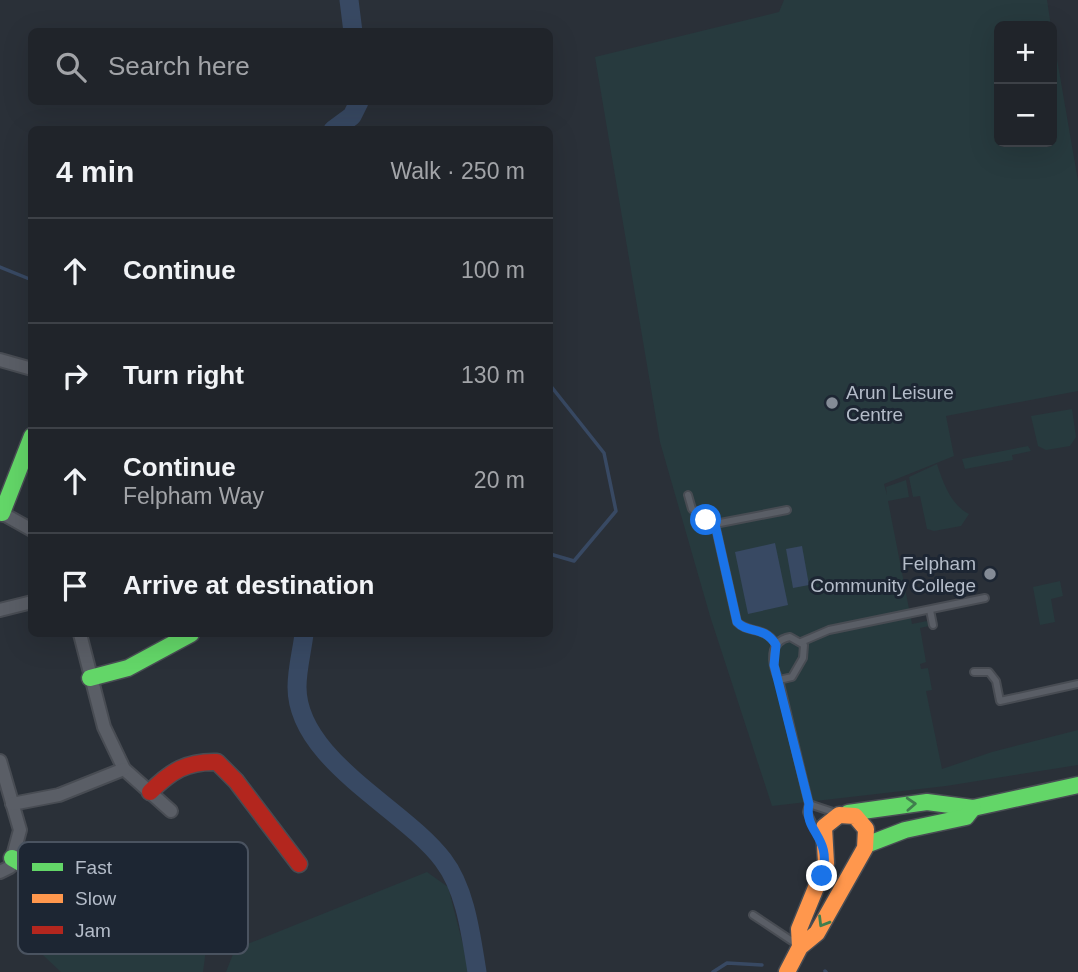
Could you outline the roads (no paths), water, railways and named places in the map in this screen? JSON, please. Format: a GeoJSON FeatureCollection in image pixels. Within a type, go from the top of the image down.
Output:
{"type":"FeatureCollection","features":[{"type":"Feature","properties":{"kind":"main road"},"geometry":{"type":"LineString","coordinates":[[1,512],[28,446]]}},
{"type":"Feature","properties":{"kind":"main road"},"geometry":{"type":"LineString","coordinates":[[90,678],[128,668],[185,637]]}},
{"type":"Feature","properties":{"kind":"main road"},"geometry":{"type":"LineString","coordinates":[[150,792],[172,771],[192,760],[217,762],[236,781],[299,864]]}},
{"type":"Feature","properties":{"kind":"main road"},"geometry":{"type":"LineString","coordinates":[[800,947],[799,929],[822,876],[824,827],[843,814],[906,803],[958,803],[973,808],[1078,785]]}},
{"type":"Feature","properties":{"kind":"main road"},"geometry":{"type":"LineString","coordinates":[[824,845],[831,854],[845,859],[905,830],[966,817],[973,808]]}},
{"type":"Feature","properties":{"kind":"main road"},"geometry":{"type":"LineString","coordinates":[[787,972],[800,947],[817,933],[864,848],[865,825],[843,814]]}},
{"type":"Feature","properties":{"kind":"main road"},"geometry":{"type":"LineString","coordinates":[[12,858],[18,861]]}},
{"type":"Feature","properties":{"kind":"street"},"geometry":{"type":"LineString","coordinates":[[0,360],[28,368]]}},
{"type":"Feature","properties":{"kind":"street"},"geometry":{"type":"LineString","coordinates":[[1,512],[28,528]]}},
{"type":"Feature","properties":{"kind":"street"},"geometry":{"type":"LineString","coordinates":[[0,610],[28,603]]}},
{"type":"Feature","properties":{"kind":"street"},"geometry":{"type":"LineString","coordinates":[[81,637],[104,727],[124,769],[171,811]]}},
{"type":"Feature","properties":{"kind":"street"},"geometry":{"type":"LineString","coordinates":[[0,761],[20,830],[10,867],[0,872]]}},
{"type":"Feature","properties":{"kind":"street"},"geometry":{"type":"LineString","coordinates":[[12,804],[59,795],[124,769]]}},
{"type":"Feature","properties":{"kind":"lane"},"geometry":{"type":"LineString","coordinates":[[688,495],[692,509],[715,524],[787,510]]}},
{"type":"Feature","properties":{"kind":"lane"},"geometry":{"type":"LineString","coordinates":[[715,524],[737,622],[740,626],[765,632],[776,645]]}},
{"type":"Feature","properties":{"kind":"lane"},"geometry":{"type":"LineString","coordinates":[[801,642],[829,630],[985,598]]}},
{"type":"Feature","properties":{"kind":"lane"},"geometry":{"type":"LineString","coordinates":[[930,610],[933,625]]}},
{"type":"Feature","properties":{"kind":"lane"},"geometry":{"type":"LineString","coordinates":[[779,680],[792,677],[804,650],[801,642],[790,637],[776,645],[772,655],[809,804],[807,812],[824,845]]}},
{"type":"Feature","properties":{"kind":"lane"},"geometry":{"type":"LineString","coordinates":[[974,672],[989,672],[996,681],[1000,701],[1078,684]]}},
{"type":"Feature","properties":{"kind":"lane"},"geometry":{"type":"LineString","coordinates":[[809,804],[843,814]]}},
{"type":"Feature","properties":{"kind":"lane"},"geometry":{"type":"LineString","coordinates":[[753,915],[800,947]]}},
{"type":"Feature","properties":{"kind":"water"},"geometry":{"type":"Polygon","coordinates":[[[775,543],[788,605],[748,614],[735,552],[775,543]]]}},
{"type":"Feature","properties":{"kind":"water"},"geometry":{"type":"Polygon","coordinates":[[[802,546],[809,585],[793,588],[786,549],[802,546]]]}},
{"type":"Feature","properties":{"kind":"waterway"},"geometry":{"type":"LineString","coordinates":[[349,0],[352,28]]}},
{"type":"Feature","properties":{"kind":"waterway"},"geometry":{"type":"LineString","coordinates":[[338,126],[352,116],[358,105]]}},
{"type":"Feature","properties":{"kind":"waterway"},"geometry":{"type":"LineString","coordinates":[[0,267],[28,278]]}},
{"type":"Feature","properties":{"kind":"waterway"},"geometry":{"type":"LineString","coordinates":[[553,389],[604,453],[616,511],[574,561],[553,555]]}},
{"type":"Feature","properties":{"kind":"waterway"},"geometry":{"type":"LineString","coordinates":[[304,637],[297,687],[302,713],[314,738],[355,781],[404,821],[443,860],[462,899],[477,972]]}},
{"type":"Feature","properties":{"kind":"waterway"},"geometry":{"type":"LineString","coordinates":[[713,972],[727,963],[762,965]]}},
{"type":"Feature","properties":{"kind":"place","name":"Arun Leisure Centre"},"geometry":{"type":"Point","coordinates":[832,403]}},
{"type":"Feature","properties":{"kind":"place","name":"Felpham Community College"},"geometry":{"type":"Point","coordinates":[990,574]}}]}
